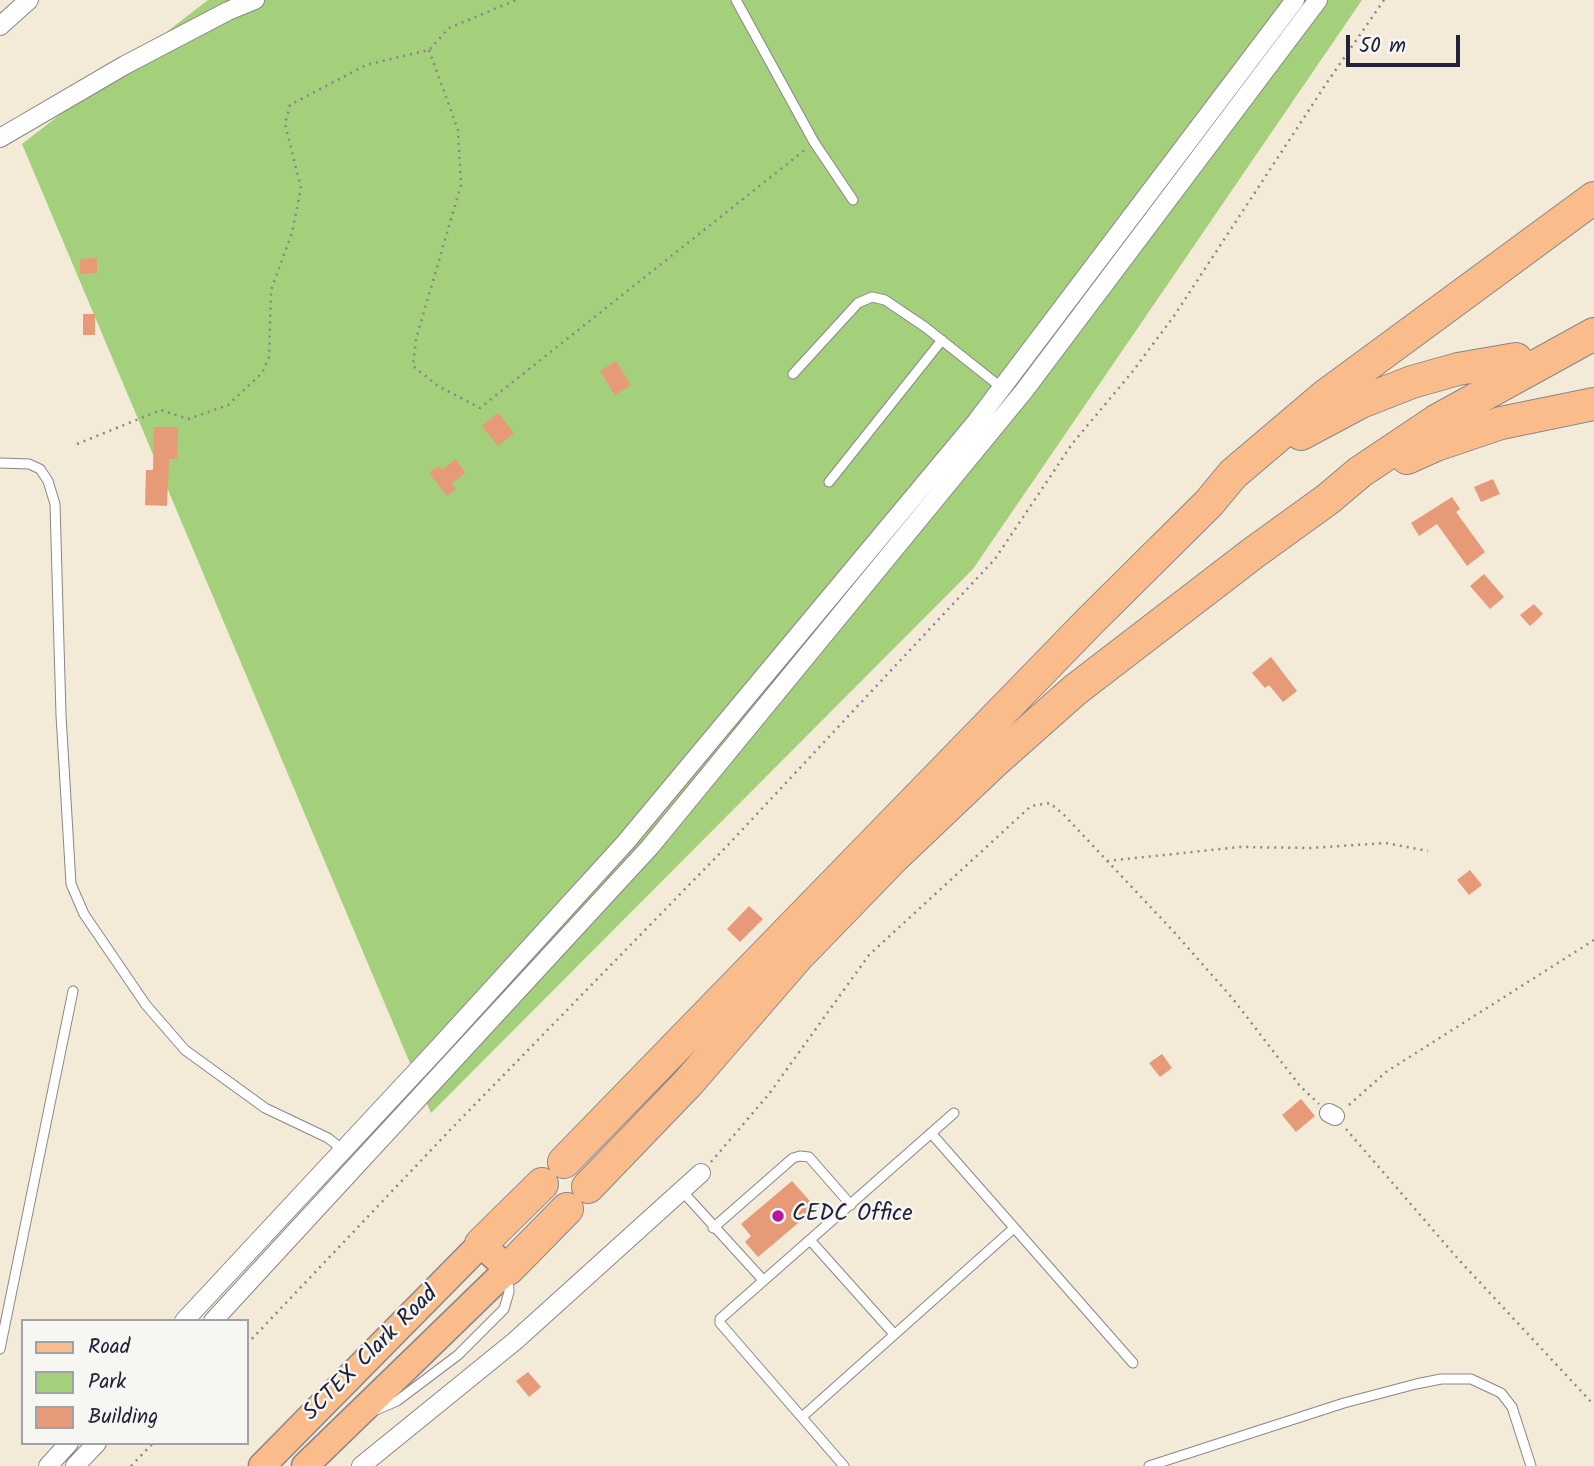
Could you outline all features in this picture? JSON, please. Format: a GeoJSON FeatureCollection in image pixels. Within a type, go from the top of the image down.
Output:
{"type":"FeatureCollection","features":[{"type":"Feature","properties":{"kind":"highway"},"geometry":{"type":"LineString","coordinates":[[481,1244],[1081,630],[1209,503],[1254,454],[1325,396],[1594,198]]}},
{"type":"Feature","properties":{"kind":"highway"},"geometry":{"type":"LineString","coordinates":[[508,1269],[689,1082],[798,956],[894,858],[995,761],[1112,661],[1360,472],[1436,421],[1594,334]]}},
{"type":"Feature","properties":{"kind":"highway"},"geometry":{"type":"LineString","coordinates":[[1209,503],[1301,434],[1361,402],[1436,375],[1480,364],[1516,359]]}},
{"type":"Feature","properties":{"kind":"highway"},"geometry":{"type":"LineString","coordinates":[[1328,499],[1389,466],[1468,433],[1534,414],[1594,404]]}},
{"type":"Feature","properties":{"kind":"main road"},"geometry":{"type":"LineString","coordinates":[[481,1244],[508,1269]]}},
{"type":"Feature","properties":{"kind":"main road","name":"SCTEX Clark Road"},"geometry":{"type":"LineString","coordinates":[[262,1466],[481,1244]]}},
{"type":"Feature","properties":{"kind":"main road","name":"SCTEX Clark Road"},"geometry":{"type":"LineString","coordinates":[[305,1466],[508,1269]]}},
{"type":"Feature","properties":{"kind":"street"},"geometry":{"type":"LineString","coordinates":[[0,26],[29,0]]}},
{"type":"Feature","properties":{"kind":"street"},"geometry":{"type":"LineString","coordinates":[[0,138],[125,65],[228,11],[255,0]]}},
{"type":"Feature","properties":{"kind":"street"},"geometry":{"type":"LineString","coordinates":[[186,1319],[595,878],[1002,388],[1295,0]]}},
{"type":"Feature","properties":{"kind":"street"},"geometry":{"type":"LineString","coordinates":[[216,1319],[627,873],[738,741],[1024,391],[1318,0]]}},
{"type":"Feature","properties":{"kind":"street"},"geometry":{"type":"LineString","coordinates":[[361,1466],[515,1341],[701,1173]]}},
{"type":"Feature","properties":{"kind":"street"},"geometry":{"type":"LineString","coordinates":[[48,1466],[67,1445]]}},
{"type":"Feature","properties":{"kind":"street"},"geometry":{"type":"LineString","coordinates":[[75,1466],[95,1445]]}},
{"type":"Feature","properties":{"kind":"lane"},"geometry":{"type":"LineString","coordinates":[[736,0],[814,142],[853,200]]}},
{"type":"Feature","properties":{"kind":"lane"},"geometry":{"type":"LineString","coordinates":[[793,374],[859,303],[872,297],[885,300],[943,340],[1002,388]]}},
{"type":"Feature","properties":{"kind":"lane"},"geometry":{"type":"LineString","coordinates":[[829,482],[943,340]]}},
{"type":"Feature","properties":{"kind":"lane"},"geometry":{"type":"LineString","coordinates":[[0,463],[29,464],[40,469],[48,481],[55,504],[61,715],[71,884],[84,914],[146,1005],[185,1050],[265,1108],[328,1138],[343,1150]]}},
{"type":"Feature","properties":{"kind":"lane"},"geometry":{"type":"LineString","coordinates":[[721,727],[738,741]]}},
{"type":"Feature","properties":{"kind":"lane"},"geometry":{"type":"LineString","coordinates":[[0,1349],[73,991]]}},
{"type":"Feature","properties":{"kind":"lane"},"geometry":{"type":"LineString","coordinates":[[845,1466],[720,1323],[722,1316],[954,1113]]}},
{"type":"Feature","properties":{"kind":"lane"},"geometry":{"type":"LineString","coordinates":[[931,1133],[1133,1363]]}},
{"type":"Feature","properties":{"kind":"lane"},"geometry":{"type":"LineString","coordinates":[[713,1228],[793,1158],[800,1156],[809,1157],[851,1205]]}},
{"type":"Feature","properties":{"kind":"lane"},"geometry":{"type":"LineString","coordinates":[[682,1191],[762,1280]]}},
{"type":"Feature","properties":{"kind":"lane"},"geometry":{"type":"LineString","coordinates":[[802,1417],[1014,1228]]}},
{"type":"Feature","properties":{"kind":"lane"},"geometry":{"type":"LineString","coordinates":[[810,1240],[894,1334]]}},
{"type":"Feature","properties":{"kind":"lane"},"geometry":{"type":"LineString","coordinates":[[1149,1466],[1344,1403],[1441,1379],[1471,1379],[1501,1393],[1512,1407],[1531,1466]]}},
{"type":"Feature","properties":{"kind":"path"},"geometry":{"type":"LineString","coordinates":[[77,444],[161,410],[188,419],[228,405],[262,373],[269,357],[271,290],[292,233],[300,188],[285,124],[289,106],[366,65],[429,50],[449,28],[516,0]]}},
{"type":"Feature","properties":{"kind":"path"},"geometry":{"type":"LineString","coordinates":[[248,1344],[443,1138],[728,845],[995,559],[1072,444],[1168,325],[1326,83],[1384,0]]}},
{"type":"Feature","properties":{"kind":"path"},"geometry":{"type":"LineString","coordinates":[[429,50],[458,130],[461,185],[416,339],[413,366],[438,386],[480,408],[814,142]]}},
{"type":"Feature","properties":{"kind":"path"},"geometry":{"type":"LineString","coordinates":[[701,1173],[769,1094],[869,955],[1031,806],[1050,803],[1233,999],[1300,1086],[1332,1115],[1459,1260],[1594,1405]]}},
{"type":"Feature","properties":{"kind":"path"},"geometry":{"type":"LineString","coordinates":[[1107,861],[1240,847],[1310,848],[1386,843],[1428,851]]}},
{"type":"Feature","properties":{"kind":"path"},"geometry":{"type":"LineString","coordinates":[[1332,1115],[1360,1097],[1386,1072],[1594,940]]}},
{"type":"Feature","properties":{"kind":"path"},"geometry":{"type":"LineString","coordinates":[[131,1466],[151,1445]]}},
{"type":"Feature","properties":{"kind":"green space"},"geometry":{"type":"Polygon","coordinates":[[[208,0],[1362,0],[973,569],[431,1113],[22,144],[208,0]]]}},
{"type":"Feature","properties":{"kind":"building"},"geometry":{"type":"Polygon","coordinates":[[[97,258],[97,273],[80,274],[80,259],[97,258]]]}},
{"type":"Feature","properties":{"kind":"building"},"geometry":{"type":"Polygon","coordinates":[[[83,314],[95,314],[95,335],[83,335],[83,314]]]}},
{"type":"Feature","properties":{"kind":"building"},"geometry":{"type":"Polygon","coordinates":[[[616,361],[631,385],[615,395],[600,371],[616,361]]]}},
{"type":"Feature","properties":{"kind":"building"},"geometry":{"type":"Polygon","coordinates":[[[498,413],[514,433],[498,446],[482,426],[498,413]]]}},
{"type":"Feature","properties":{"kind":"building"},"geometry":{"type":"Polygon","coordinates":[[[154,427],[178,427],[177,459],[169,459],[167,506],[145,505],[146,470],[153,470],[154,427]]]}},
{"type":"Feature","properties":{"kind":"building"},"geometry":{"type":"Polygon","coordinates":[[[456,459],[465,473],[452,483],[456,489],[447,496],[429,473],[439,466],[442,470],[456,459]]]}},
{"type":"Feature","properties":{"kind":"building"},"geometry":{"type":"Polygon","coordinates":[[[1493,479],[1500,494],[1481,502],[1474,487],[1493,479]]]}},
{"type":"Feature","properties":{"kind":"building"},"geometry":{"type":"Polygon","coordinates":[[[1452,497],[1460,509],[1456,512],[1485,552],[1467,566],[1437,524],[1419,536],[1411,523],[1452,497]]]}},
{"type":"Feature","properties":{"kind":"building"},"geometry":{"type":"Polygon","coordinates":[[[1484,574],[1504,597],[1490,609],[1470,586],[1484,574]]]}},
{"type":"Feature","properties":{"kind":"building"},"geometry":{"type":"Polygon","coordinates":[[[1534,604],[1543,614],[1530,626],[1520,615],[1534,604]]]}},
{"type":"Feature","properties":{"kind":"building"},"geometry":{"type":"Polygon","coordinates":[[[1271,657],[1297,691],[1283,702],[1269,685],[1265,688],[1252,673],[1271,657]]]}},
{"type":"Feature","properties":{"kind":"building"},"geometry":{"type":"Polygon","coordinates":[[[1470,870],[1482,885],[1469,895],[1457,880],[1470,870]]]}},
{"type":"Feature","properties":{"kind":"building"},"geometry":{"type":"Polygon","coordinates":[[[749,906],[763,919],[740,942],[727,929],[749,906]]]}},
{"type":"Feature","properties":{"kind":"building"},"geometry":{"type":"Polygon","coordinates":[[[1162,1054],[1172,1068],[1160,1077],[1149,1063],[1162,1054]]]}},
{"type":"Feature","properties":{"kind":"building"},"geometry":{"type":"Polygon","coordinates":[[[1301,1099],[1315,1116],[1296,1132],[1282,1115],[1301,1099]]]}},
{"type":"Feature","properties":{"kind":"building","name":"CEDC Office"},"geometry":{"type":"Polygon","coordinates":[[[792,1181],[816,1208],[758,1257],[745,1242],[751,1236],[741,1224],[792,1181]]]}},
{"type":"Feature","properties":{"kind":"building"},"geometry":{"type":"Polygon","coordinates":[[[528,1372],[541,1387],[529,1397],[516,1381],[528,1372]]]}},
{"type":"Feature","properties":{"kind":"place","name":"CEDC Office"},"geometry":{"type":"Point","coordinates":[778,1216]}}]}
